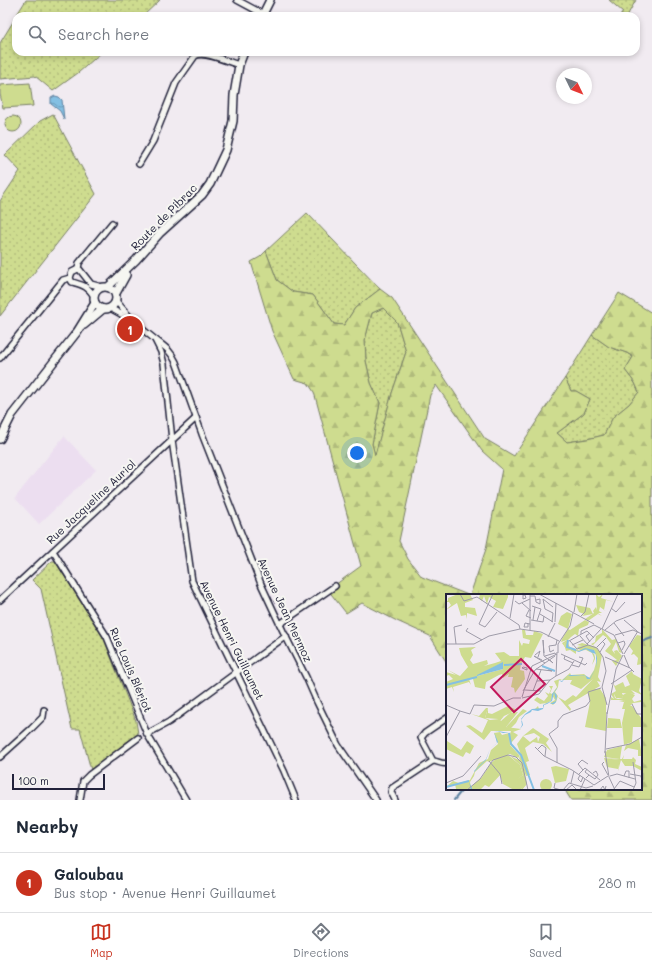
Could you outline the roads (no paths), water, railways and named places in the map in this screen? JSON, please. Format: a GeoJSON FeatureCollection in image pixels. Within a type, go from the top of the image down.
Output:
{"type":"FeatureCollection","features":[{"type":"Feature","properties":{"kind":"main road"},"geometry":{"type":"LineString","coordinates":[[264,12],[270,0]]}},
{"type":"Feature","properties":{"kind":"main road","name":"Route de Pibrac"},"geometry":{"type":"LineString","coordinates":[[77,332],[116,301],[116,293],[120,283],[136,260],[160,233],[202,195],[218,168],[226,150],[233,121],[234,95],[239,66],[243,56]]}},
{"type":"Feature","properties":{"kind":"main road","name":"Route de Pibrac"},"geometry":{"type":"LineString","coordinates":[[0,439],[12,415],[77,332],[94,299],[96,290],[105,287],[136,260]]}},
{"type":"Feature","properties":{"kind":"main road"},"geometry":{"type":"LineString","coordinates":[[105,287],[114,290],[116,293]]}},
{"type":"Feature","properties":{"kind":"main road"},"geometry":{"type":"LineString","coordinates":[[94,299],[99,308],[106,309]]}},
{"type":"Feature","properties":{"kind":"street"},"geometry":{"type":"LineString","coordinates":[[237,0],[257,12]]}},
{"type":"Feature","properties":{"kind":"street"},"geometry":{"type":"LineString","coordinates":[[139,164],[153,141],[176,83],[195,56]]}},
{"type":"Feature","properties":{"kind":"street"},"geometry":{"type":"LineString","coordinates":[[211,56],[239,66]]}},
{"type":"Feature","properties":{"kind":"street"},"geometry":{"type":"LineString","coordinates":[[78,269],[79,263],[112,223]]}},
{"type":"Feature","properties":{"kind":"street"},"geometry":{"type":"LineString","coordinates":[[70,278],[72,272],[78,269]]}},
{"type":"Feature","properties":{"kind":"street"},"geometry":{"type":"LineString","coordinates":[[78,269],[84,274],[91,284],[105,287]]}},
{"type":"Feature","properties":{"kind":"street"},"geometry":{"type":"LineString","coordinates":[[70,278],[72,282],[81,284],[88,288],[94,299]]}},
{"type":"Feature","properties":{"kind":"street"},"geometry":{"type":"LineString","coordinates":[[0,358],[63,280],[70,278]]}},
{"type":"Feature","properties":{"kind":"street"},"geometry":{"type":"LineString","coordinates":[[116,301],[135,323]]}},
{"type":"Feature","properties":{"kind":"street"},"geometry":{"type":"LineString","coordinates":[[106,309],[135,323]]}},
{"type":"Feature","properties":{"kind":"street","name":"Avenue Jean Mermoz"},"geometry":{"type":"LineString","coordinates":[[135,323],[154,339],[164,345],[176,362],[243,542],[261,584],[338,745],[376,800]]}},
{"type":"Feature","properties":{"kind":"street","name":"Avenue Henri Guillaumet"},"geometry":{"type":"LineString","coordinates":[[154,339],[161,352],[164,364],[172,440],[192,581],[284,771],[296,800]]}},
{"type":"Feature","properties":{"kind":"street","name":"Rue Jacqueline Auriol"},"geometry":{"type":"LineString","coordinates":[[0,600],[196,418]]}},
{"type":"Feature","properties":{"kind":"street","name":"Rue Louis Blériot"},"geometry":{"type":"LineString","coordinates":[[53,551],[107,637],[147,734],[186,800]]}},
{"type":"Feature","properties":{"kind":"street"},"geometry":{"type":"LineString","coordinates":[[280,624],[335,586]]}},
{"type":"Feature","properties":{"kind":"street"},"geometry":{"type":"LineString","coordinates":[[147,734],[169,722],[286,636]]}},
{"type":"Feature","properties":{"kind":"street"},"geometry":{"type":"LineString","coordinates":[[0,757],[31,730],[43,717],[44,710]]}},
{"type":"Feature","properties":{"kind":"street"},"geometry":{"type":"LineString","coordinates":[[433,761],[421,738],[424,733],[446,719]]}},
{"type":"Feature","properties":{"kind":"street"},"geometry":{"type":"LineString","coordinates":[[80,800],[83,782],[89,775],[138,738]]}},
{"type":"Feature","properties":{"kind":"street"},"geometry":{"type":"LineString","coordinates":[[395,800],[392,788],[433,761],[443,764],[446,763]]}},
{"type":"Feature","properties":{"kind":"water"},"geometry":{"type":"Polygon","coordinates":[[[55,96],[62,100],[64,119],[60,111],[51,104],[51,98],[55,96]]]}},
{"type":"Feature","properties":{"kind":"waterway"},"geometry":{"type":"LineString","coordinates":[[642,642],[652,638]]}},
{"type":"Feature","properties":{"kind":"waterway"},"geometry":{"type":"LineString","coordinates":[[454,800],[462,790]]}},
{"type":"Feature","properties":{"kind":"place","name":"Galoubau"},"geometry":{"type":"Point","coordinates":[130,329]}}]}
